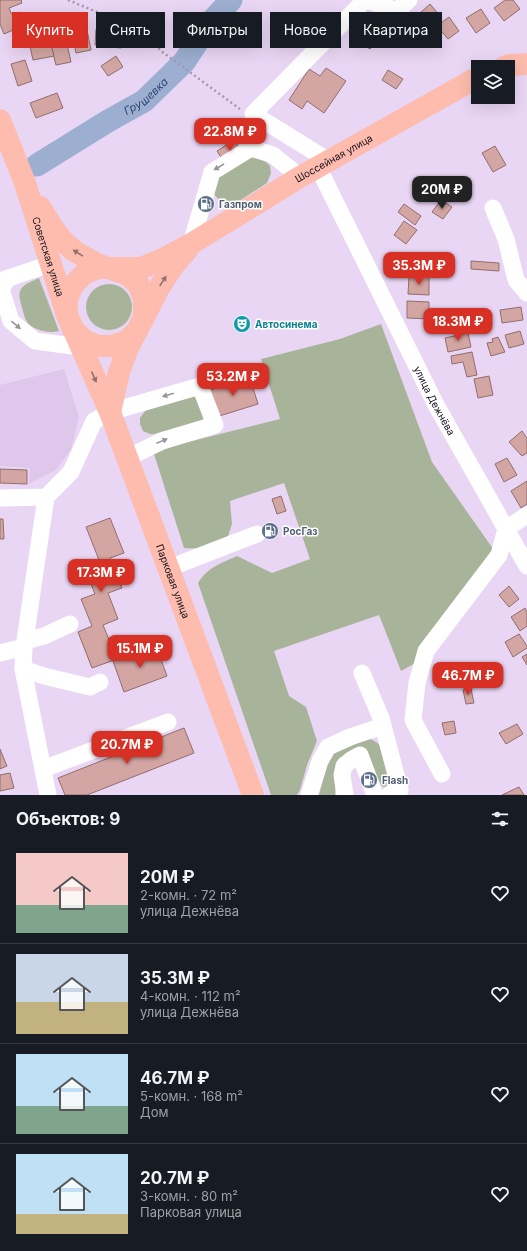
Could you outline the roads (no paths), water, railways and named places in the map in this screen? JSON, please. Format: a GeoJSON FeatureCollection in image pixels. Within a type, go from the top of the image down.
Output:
{"type":"FeatureCollection","features":[{"type":"Feature","properties":{"kind":"main road"},"geometry":{"type":"LineString","coordinates":[[515,66],[527,64]]}},
{"type":"Feature","properties":{"kind":"main road","name":"Шоссейная улица"},"geometry":{"type":"LineString","coordinates":[[192,244],[316,169],[471,81]]}},
{"type":"Feature","properties":{"kind":"main road","name":"Советская улица"},"geometry":{"type":"LineString","coordinates":[[0,120],[25,183],[50,264],[73,330],[110,412]]}},
{"type":"Feature","properties":{"kind":"main road","name":"Советская улица"},"geometry":{"type":"LineString","coordinates":[[25,183],[53,228],[74,251],[96,264],[114,268]]}},
{"type":"Feature","properties":{"kind":"main road"},"geometry":{"type":"LineString","coordinates":[[114,268],[128,274],[139,285],[144,300],[141,322],[128,340],[113,346],[98,346],[84,340],[73,330],[67,299],[73,285],[84,274],[98,268],[114,268],[141,268],[163,259],[192,244]]}},
{"type":"Feature","properties":{"kind":"main road"},"geometry":{"type":"LineString","coordinates":[[110,412],[119,372],[128,348],[159,288],[173,266],[192,244]]}},
{"type":"Feature","properties":{"kind":"main road","name":"Парковая улица"},"geometry":{"type":"LineString","coordinates":[[110,412],[253,795]]}},
{"type":"Feature","properties":{"kind":"street"},"geometry":{"type":"LineString","coordinates":[[316,169],[253,114],[366,0],[397,11],[409,0]]}},
{"type":"Feature","properties":{"kind":"street"},"geometry":{"type":"LineString","coordinates":[[192,244],[212,172],[251,148],[316,169]]}},
{"type":"Feature","properties":{"kind":"street","name":"улица Дежнёва"},"geometry":{"type":"LineString","coordinates":[[316,169],[436,405],[527,566]]}},
{"type":"Feature","properties":{"kind":"street"},"geometry":{"type":"LineString","coordinates":[[494,208],[506,239],[516,280],[527,293]]}},
{"type":"Feature","properties":{"kind":"street"},"geometry":{"type":"LineString","coordinates":[[50,264],[4,279],[1,289],[11,321],[35,341],[73,330]]}},
{"type":"Feature","properties":{"kind":"street"},"geometry":{"type":"LineString","coordinates":[[48,795],[23,669],[24,644],[46,497],[71,472],[94,421],[110,412],[200,386],[215,425],[162,441],[127,458]]}},
{"type":"Feature","properties":{"kind":"street"},"geometry":{"type":"LineString","coordinates":[[0,498],[46,497]]}},
{"type":"Feature","properties":{"kind":"street"},"geometry":{"type":"LineString","coordinates":[[442,774],[413,720],[417,683],[426,651],[499,555],[506,529],[527,515]]}},
{"type":"Feature","properties":{"kind":"street"},"geometry":{"type":"LineString","coordinates":[[169,568],[257,534]]}},
{"type":"Feature","properties":{"kind":"street"},"geometry":{"type":"LineString","coordinates":[[0,653],[70,624]]}},
{"type":"Feature","properties":{"kind":"street"},"geometry":{"type":"LineString","coordinates":[[23,669],[44,676],[90,686],[100,682]]}},
{"type":"Feature","properties":{"kind":"street"},"geometry":{"type":"LineString","coordinates":[[362,673],[384,726],[400,790],[389,795]]}},
{"type":"Feature","properties":{"kind":"street"},"geometry":{"type":"LineString","coordinates":[[43,769],[168,722]]}},
{"type":"Feature","properties":{"kind":"street"},"geometry":{"type":"LineString","coordinates":[[309,795],[320,761],[328,747],[350,737],[384,726]]}},
{"type":"Feature","properties":{"kind":"street"},"geometry":{"type":"LineString","coordinates":[[345,795],[342,774],[344,766],[350,760],[360,755],[375,795]]}},
{"type":"Feature","properties":{"kind":"waterway","name":"Грушевка"},"geometry":{"type":"LineString","coordinates":[[37,165],[108,121],[144,101],[184,62],[210,23],[231,0]]}},
{"type":"Feature","properties":{"kind":"place","name":"Газпром"},"geometry":{"type":"Point","coordinates":[206,204]}},
{"type":"Feature","properties":{"kind":"place","name":"Автосинема"},"geometry":{"type":"Point","coordinates":[242,324]}},
{"type":"Feature","properties":{"kind":"place","name":"РосГаз"},"geometry":{"type":"Point","coordinates":[270,531]}},
{"type":"Feature","properties":{"kind":"place","name":"Flash"},"geometry":{"type":"Point","coordinates":[369,780]}}]}
